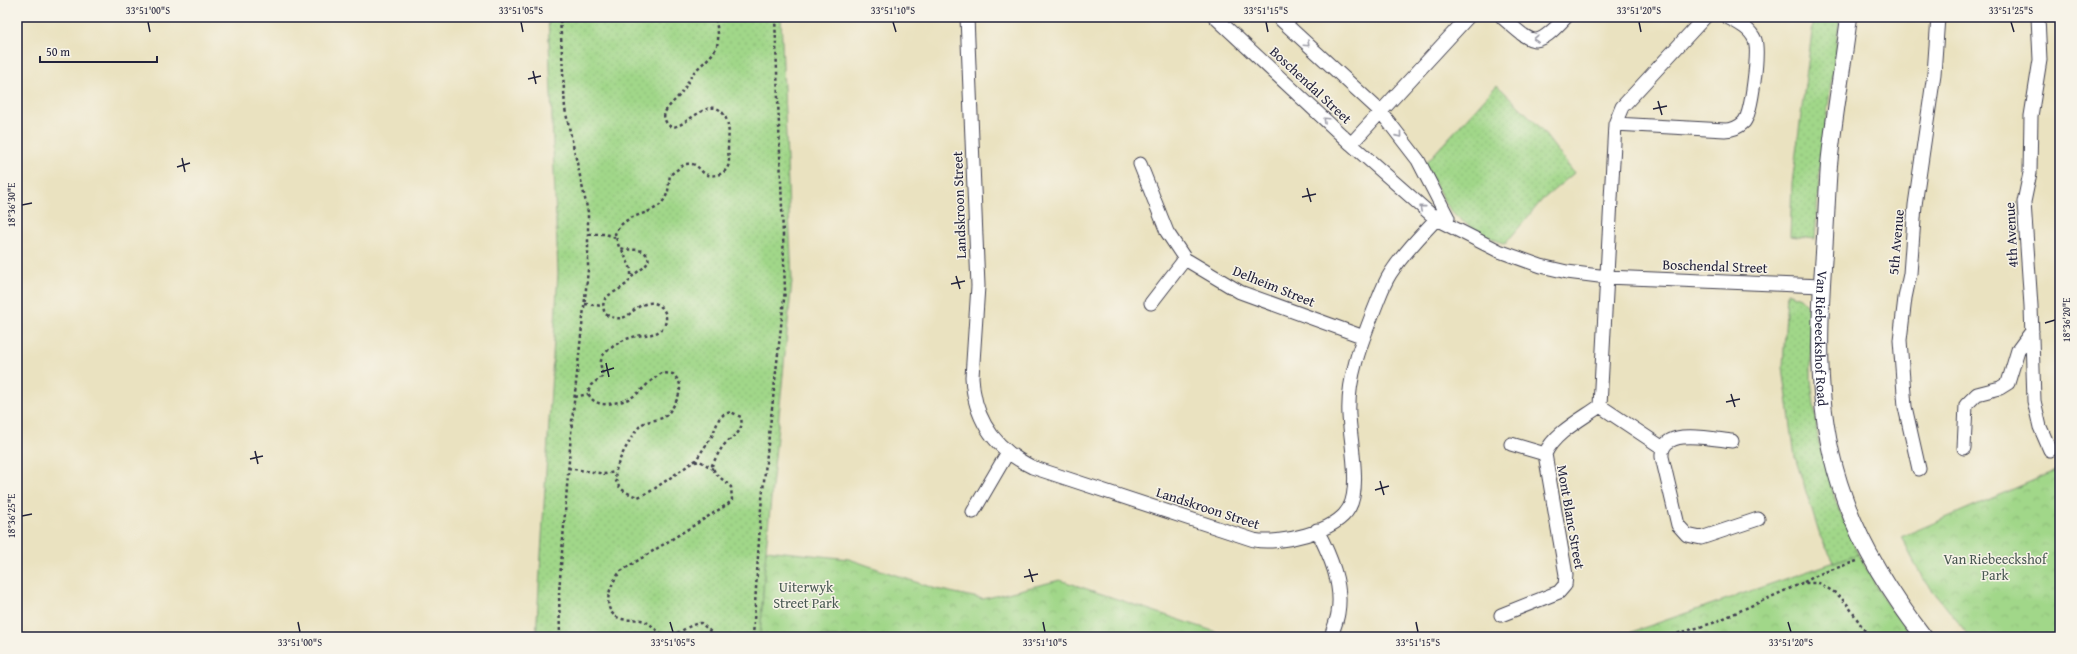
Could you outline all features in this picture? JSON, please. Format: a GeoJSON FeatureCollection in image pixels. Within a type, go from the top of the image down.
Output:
{"type":"FeatureCollection","features":[{"type":"Feature","properties":{"kind":"street","name":"Landskroon Street"},"geometry":{"type":"LineString","coordinates":[[967,17],[978,286],[972,378],[973,391],[980,416],[986,428],[1008,452],[1032,467],[1254,540],[1276,542],[1330,526],[1338,521],[1347,511],[1353,499],[1354,482],[1349,402],[1352,378],[1364,337],[1389,275],[1440,216]]}},
{"type":"Feature","properties":{"kind":"street","name":"Boschendal Street"},"geometry":{"type":"LineString","coordinates":[[1215,17],[1351,144],[1440,216],[1455,227],[1484,244],[1541,266],[1567,272],[1607,277],[1822,286]]}},
{"type":"Feature","properties":{"kind":"street","name":"Boschendal Street"},"geometry":{"type":"LineString","coordinates":[[1278,17],[1381,112],[1418,160],[1440,216]]}},
{"type":"Feature","properties":{"kind":"street","name":"Boschendal Street"},"geometry":{"type":"LineString","coordinates":[[1351,144],[1468,17]]}},
{"type":"Feature","properties":{"kind":"street"},"geometry":{"type":"LineString","coordinates":[[1502,17],[1530,40],[1536,41],[1550,34],[1566,17]]}},
{"type":"Feature","properties":{"kind":"street"},"geometry":{"type":"LineString","coordinates":[[1663,448],[1600,406],[1615,124],[1622,107],[1705,17]]}},
{"type":"Feature","properties":{"kind":"street"},"geometry":{"type":"LineString","coordinates":[[1615,124],[1725,130],[1735,128],[1744,122],[1749,110],[1756,57],[1756,45],[1746,28],[1727,17]]}},
{"type":"Feature","properties":{"kind":"street","name":"Van Riebeeckshof Road"},"geometry":{"type":"LineString","coordinates":[[1849,17],[1830,164],[1822,286],[1820,374],[1827,436],[1844,496],[1870,556],[1902,609],[1924,637]]}},
{"type":"Feature","properties":{"kind":"street","name":"5th Avenue"},"geometry":{"type":"LineString","coordinates":[[1919,469],[1905,407],[1900,340],[1905,298],[1910,274],[1915,205],[1934,74],[1938,17]]}},
{"type":"Feature","properties":{"kind":"street","name":"4th Avenue"},"geometry":{"type":"LineString","coordinates":[[2038,17],[2040,60],[2031,116],[2030,173],[2024,202],[2032,331],[2034,401],[2040,427],[2050,450]]}},
{"type":"Feature","properties":{"kind":"street","name":"Delheim Street"},"geometry":{"type":"LineString","coordinates":[[1140,164],[1167,232],[1184,260],[1240,292],[1364,337]]}},
{"type":"Feature","properties":{"kind":"street"},"geometry":{"type":"LineString","coordinates":[[1151,303],[1184,260]]}},
{"type":"Feature","properties":{"kind":"street"},"geometry":{"type":"LineString","coordinates":[[1964,448],[1964,412],[1966,405],[1977,394],[2000,388],[2008,383],[2018,350],[2032,331]]}},
{"type":"Feature","properties":{"kind":"street","name":"Mont Blanc Street"},"geometry":{"type":"LineString","coordinates":[[1501,614],[1559,592],[1565,585],[1566,576],[1545,454],[1550,445],[1565,431],[1600,406]]}},
{"type":"Feature","properties":{"kind":"street"},"geometry":{"type":"LineString","coordinates":[[1732,441],[1678,437],[1669,440],[1663,448],[1662,457],[1678,525],[1687,535],[1701,538],[1758,518]]}},
{"type":"Feature","properties":{"kind":"street","name":"Mont Blanc Street"},"geometry":{"type":"LineString","coordinates":[[1511,444],[1545,454]]}},
{"type":"Feature","properties":{"kind":"street"},"geometry":{"type":"LineString","coordinates":[[973,512],[1008,452]]}},
{"type":"Feature","properties":{"kind":"street"},"geometry":{"type":"LineString","coordinates":[[1318,530],[1326,546],[1338,586],[1338,614],[1331,637]]}},
{"type":"Feature","properties":{"kind":"path"},"geometry":{"type":"LineString","coordinates":[[560,17],[566,108],[588,212],[589,234],[588,270],[568,468],[559,592],[560,637]]}},
{"type":"Feature","properties":{"kind":"path"},"geometry":{"type":"LineString","coordinates":[[615,238],[617,228],[623,222],[630,217],[654,210],[660,205],[668,190],[670,175],[673,171],[685,164],[691,163],[697,165],[704,173],[716,176],[724,172],[729,166],[730,130],[725,115],[720,110],[712,108],[702,110],[680,126],[671,126],[666,122],[664,117],[665,111],[682,92],[694,73],[715,50],[718,38],[715,17]]}},
{"type":"Feature","properties":{"kind":"path"},"geometry":{"type":"LineString","coordinates":[[753,637],[761,508],[785,290],[776,17]]}},
{"type":"Feature","properties":{"kind":"path"},"geometry":{"type":"LineString","coordinates":[[589,234],[606,234],[615,238],[631,269],[630,279]]}},
{"type":"Feature","properties":{"kind":"path"},"geometry":{"type":"LineString","coordinates":[[588,394],[591,385],[603,376],[601,366],[602,357],[606,352],[625,339],[656,333],[662,329],[666,322],[666,313],[660,306],[653,303],[640,307],[628,317],[622,319],[612,318],[605,314],[603,306],[604,301],[610,294],[626,285],[630,279],[648,263],[648,257],[645,252],[640,250],[625,251],[621,249]]}},
{"type":"Feature","properties":{"kind":"path"},"geometry":{"type":"LineString","coordinates":[[585,304],[603,306]]}},
{"type":"Feature","properties":{"kind":"path"},"geometry":{"type":"LineString","coordinates":[[588,394],[590,398],[602,404],[620,403],[634,397],[662,373],[673,374],[679,381],[680,388],[669,413],[663,418],[643,423],[615,468],[614,478],[618,487],[626,493],[638,497],[651,491],[696,460],[724,414],[731,412],[736,413],[741,417],[742,428],[737,435],[724,445],[712,465],[715,473],[731,486],[732,500],[728,504],[621,571],[612,586],[608,600],[609,608],[615,616],[623,620],[642,620],[661,634],[676,634],[687,626],[701,623],[711,632],[713,637]]}},
{"type":"Feature","properties":{"kind":"path"},"geometry":{"type":"LineString","coordinates":[[575,397],[588,394]]}},
{"type":"Feature","properties":{"kind":"path"},"geometry":{"type":"LineString","coordinates":[[692,463],[700,461],[714,470]]}},
{"type":"Feature","properties":{"kind":"path"},"geometry":{"type":"LineString","coordinates":[[568,468],[605,474],[615,472]]}},
{"type":"Feature","properties":{"kind":"path"},"geometry":{"type":"LineString","coordinates":[[1666,637],[1713,623],[1822,573],[1870,556]]}},
{"type":"Feature","properties":{"kind":"path"},"geometry":{"type":"LineString","coordinates":[[1802,583],[1819,583],[1837,594],[1847,604],[1869,637]]}},
{"type":"Feature","properties":{"kind":"green space"},"geometry":{"type":"Polygon","coordinates":[[[548,17],[781,17],[792,281],[766,550],[760,637],[536,637],[558,273],[548,17]]]}},
{"type":"Feature","properties":{"kind":"green space"},"geometry":{"type":"Polygon","coordinates":[[[1814,17],[1840,17],[1820,166],[1815,239],[1790,236],[1792,183],[1814,17]]]}},
{"type":"Feature","properties":{"kind":"green space"},"geometry":{"type":"Polygon","coordinates":[[[1497,85],[1537,124],[1574,173],[1542,200],[1505,244],[1473,228],[1452,212],[1441,195],[1425,164],[1497,85]]]}},
{"type":"Feature","properties":{"kind":"green space"},"geometry":{"type":"Polygon","coordinates":[[[1787,293],[1800,298],[1806,304],[1811,315],[1811,379],[1818,439],[1836,502],[1858,554],[1834,562],[1820,536],[1795,457],[1783,367],[1787,293]]]}},
{"type":"Feature","properties":{"kind":"green space","name":"Van Riebeeckshof Park"},"geometry":{"type":"Polygon","coordinates":[[[2060,469],[2060,637],[1970,637],[1922,577],[1901,537],[2060,469]]]}},
{"type":"Feature","properties":{"kind":"green space","name":"Uiterwyk Street Park"},"geometry":{"type":"Polygon","coordinates":[[[766,550],[849,559],[936,589],[983,599],[1060,580],[1231,637],[760,637],[766,550]]]}},
{"type":"Feature","properties":{"kind":"green space"},"geometry":{"type":"Polygon","coordinates":[[[1858,554],[1886,603],[1913,637],[1617,637],[1858,554]]]}}]}
